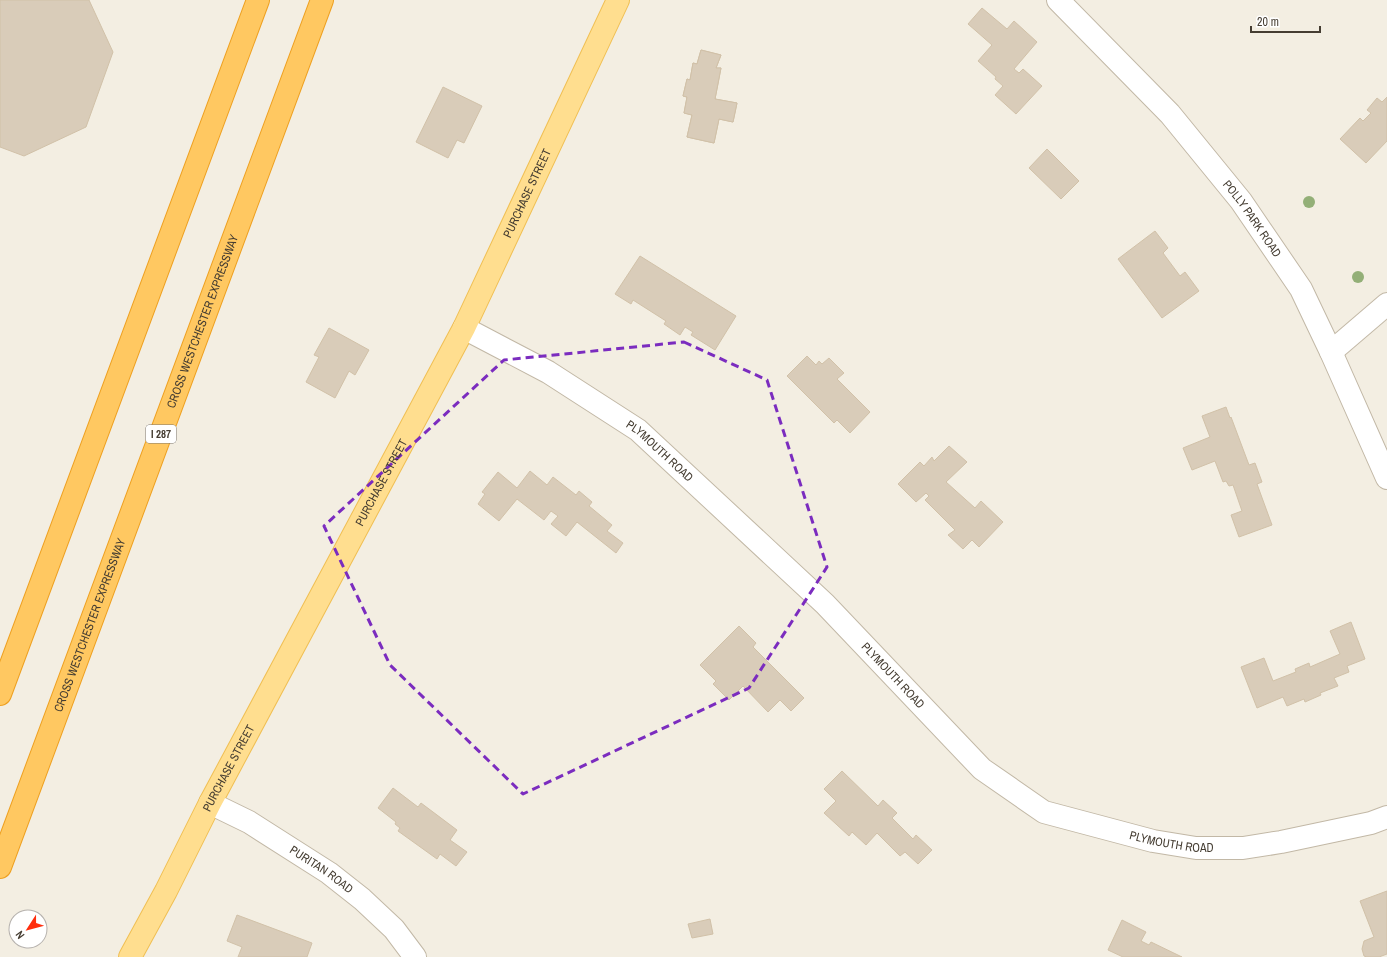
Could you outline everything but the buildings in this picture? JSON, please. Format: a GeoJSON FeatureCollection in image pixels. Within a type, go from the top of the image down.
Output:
{"type":"FeatureCollection","features":[{"type":"Feature","properties":{"kind":"highway"},"geometry":{"type":"LineString","coordinates":[[0,694],[258,0]]}},
{"type":"Feature","properties":{"kind":"highway","name":"CROSS WESTCHESTER EXPRESSWAY"},"geometry":{"type":"LineString","coordinates":[[0,867],[322,0]]}},
{"type":"Feature","properties":{"kind":"main road","name":"PURCHASE STREET"},"geometry":{"type":"LineString","coordinates":[[130,957],[464,328],[618,0]]}},
{"type":"Feature","properties":{"kind":"street","name":"POLLY PARK ROAD"},"geometry":{"type":"LineString","coordinates":[[1058,0],[1170,114],[1241,201],[1301,290],[1331,352],[1387,478]]}},
{"type":"Feature","properties":{"kind":"street"},"geometry":{"type":"LineString","coordinates":[[1331,352],[1387,304]]}},
{"type":"Feature","properties":{"kind":"street","name":"PLYMOUTH ROAD"},"geometry":{"type":"LineString","coordinates":[[464,328],[548,372],[638,430],[825,604],[982,769],[1044,812],[1153,842],[1196,848],[1243,848],[1281,842],[1371,823],[1387,817]]}},
{"type":"Feature","properties":{"kind":"street","name":"PURITAN ROAD"},"geometry":{"type":"LineString","coordinates":[[210,804],[250,822],[329,873],[362,899],[394,929],[416,957]]}},
{"type":"Feature","properties":{"kind":"highlighted area"},"geometry":{"type":"Polygon","coordinates":[[[684,342],[767,380],[827,567],[749,688],[523,794],[390,665],[324,526],[504,360],[684,342]]]}}]}
